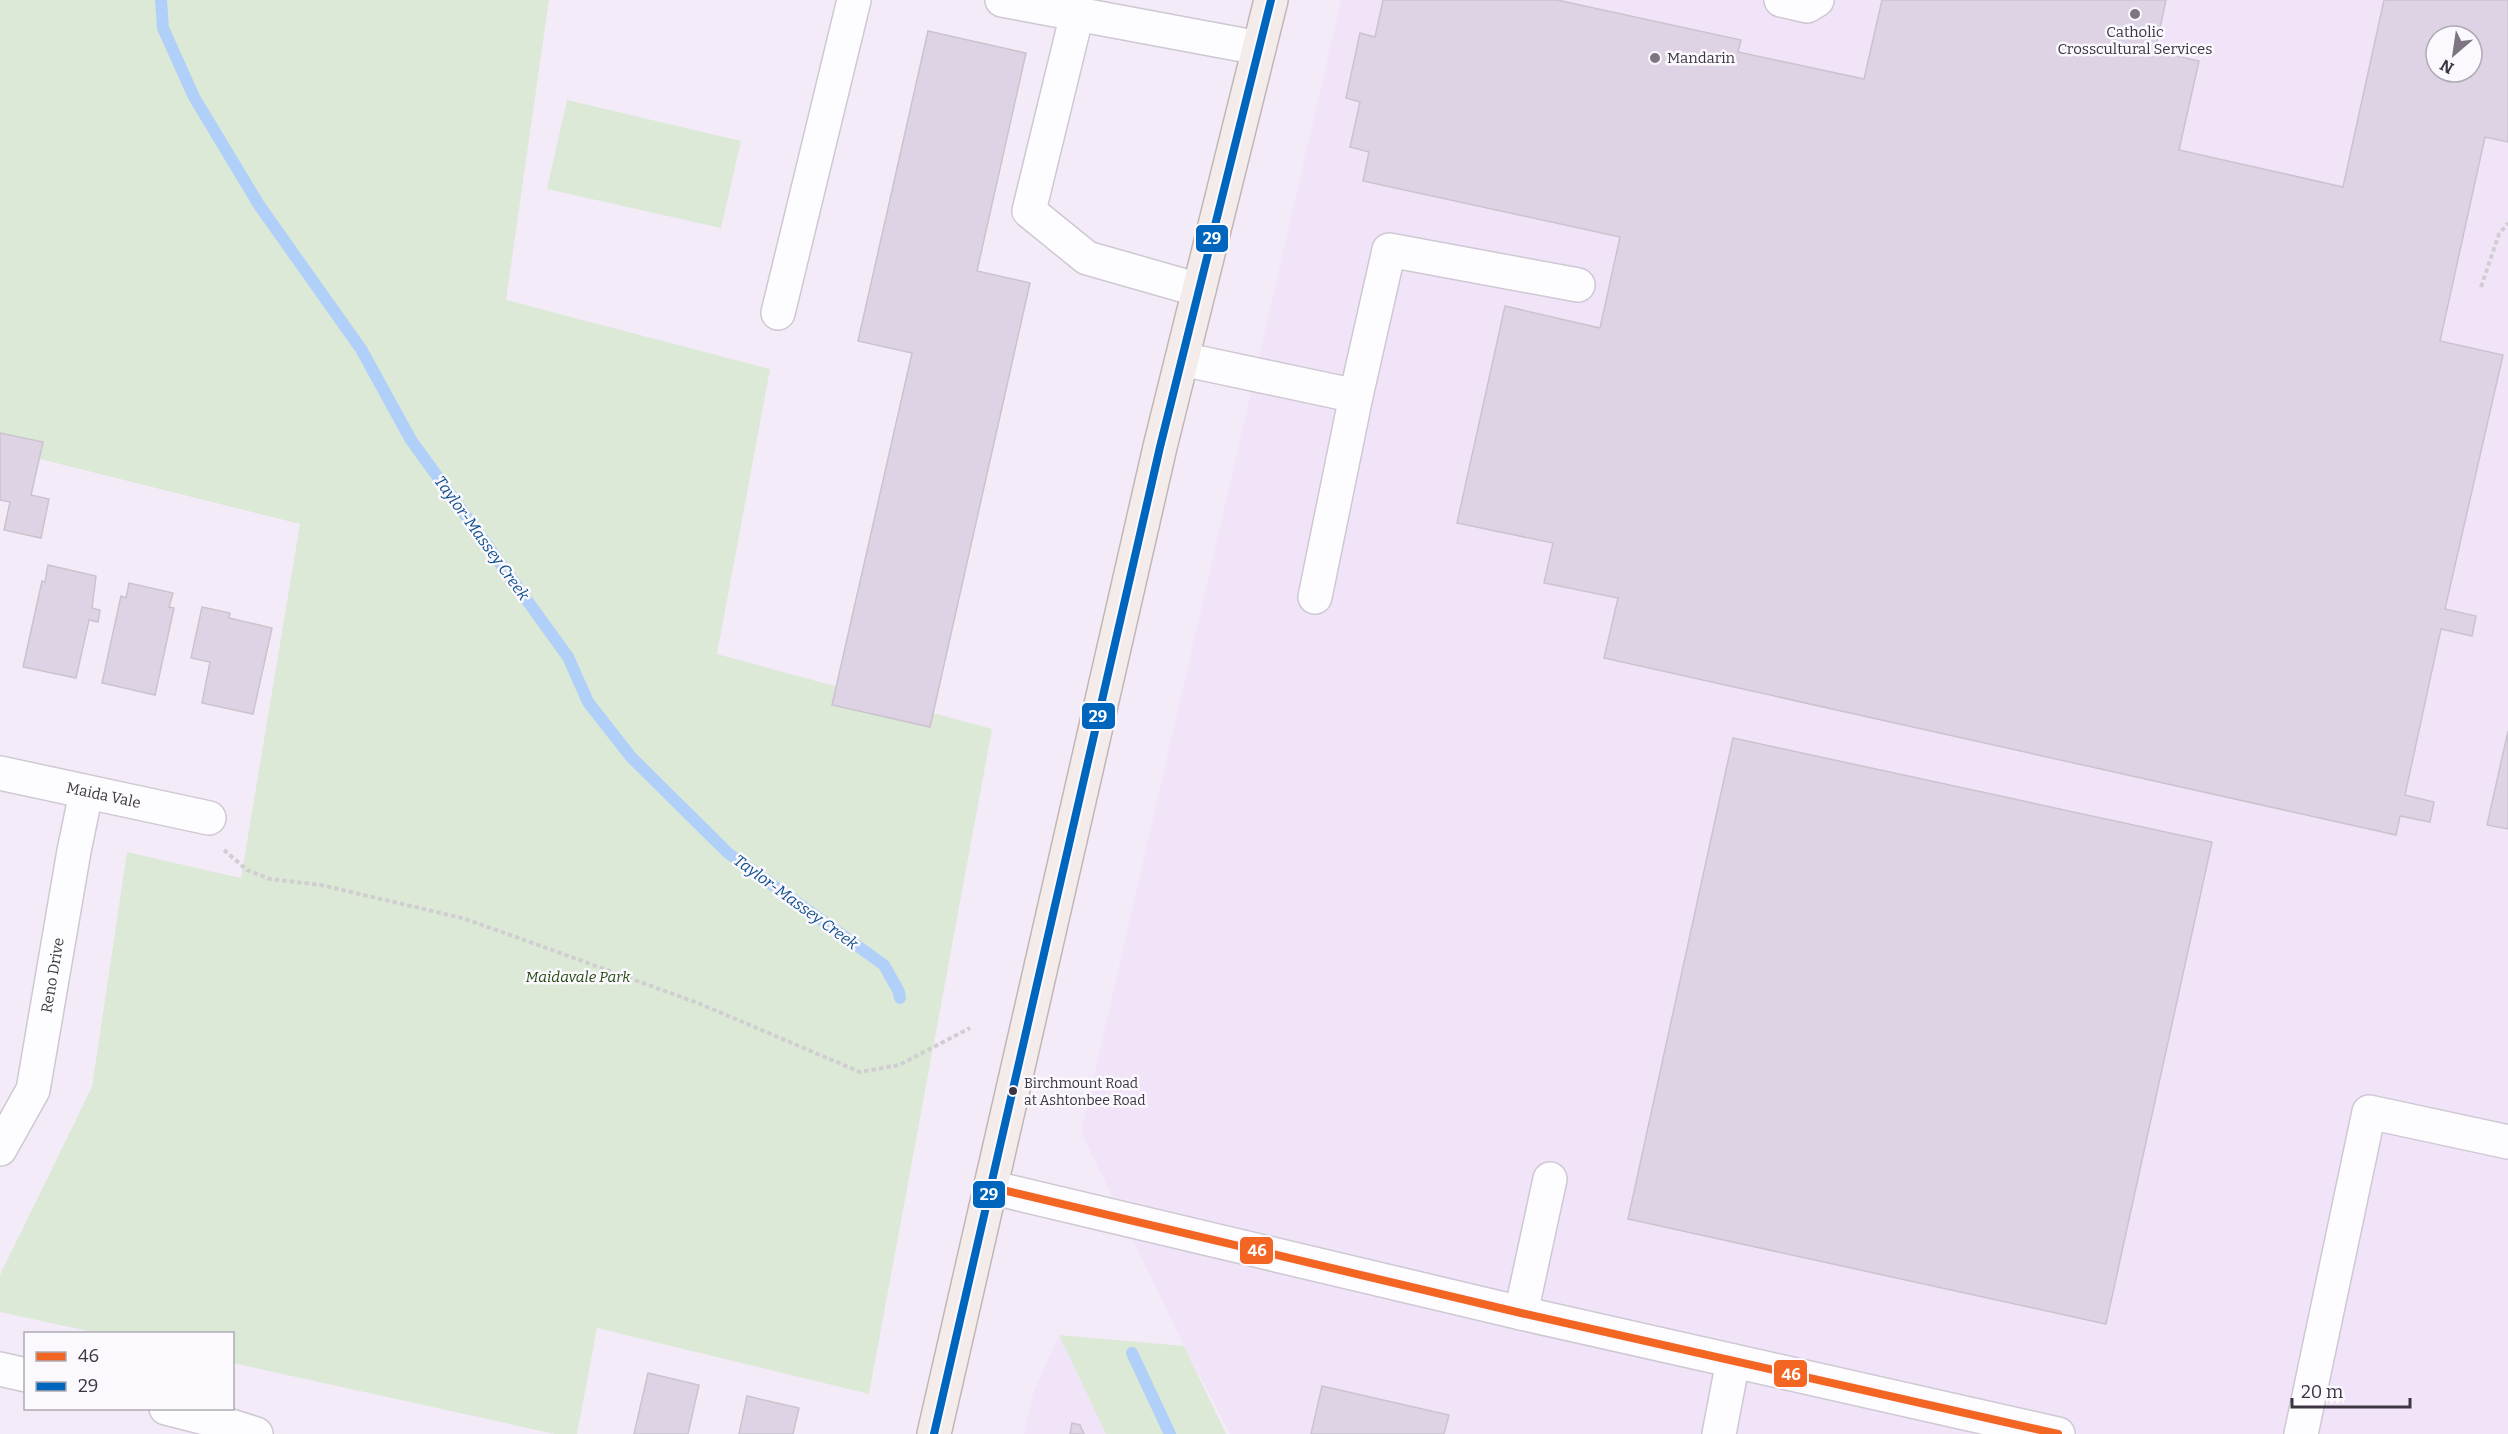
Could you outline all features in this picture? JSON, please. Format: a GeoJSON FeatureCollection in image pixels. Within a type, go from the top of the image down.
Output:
{"type":"FeatureCollection","features":[{"type":"Feature","properties":{"kind":"main road"},"geometry":{"type":"LineString","coordinates":[[934,1434],[1182,359],[1271,0]]}},
{"type":"Feature","properties":{"kind":"street"},"geometry":{"type":"LineString","coordinates":[[778,313],[854,0]]}},
{"type":"Feature","properties":{"kind":"street"},"geometry":{"type":"LineString","coordinates":[[1002,0],[1259,48]]}},
{"type":"Feature","properties":{"kind":"street"},"geometry":{"type":"LineString","coordinates":[[1781,0],[1807,6],[1817,0]]}},
{"type":"Feature","properties":{"kind":"street"},"geometry":{"type":"LineString","coordinates":[[1077,14],[1029,211],[1087,258],[1199,290]]}},
{"type":"Feature","properties":{"kind":"street"},"geometry":{"type":"LineString","coordinates":[[1315,597],[1356,396],[1389,250],[1578,285]]}},
{"type":"Feature","properties":{"kind":"street"},"geometry":{"type":"LineString","coordinates":[[1182,359],[1356,396]]}},
{"type":"Feature","properties":{"kind":"street","name":"Maida Vale"},"geometry":{"type":"LineString","coordinates":[[0,773],[209,818]]}},
{"type":"Feature","properties":{"kind":"street","name":"Reno Drive"},"geometry":{"type":"LineString","coordinates":[[0,1149],[33,1090],[86,793]]}},
{"type":"Feature","properties":{"kind":"street"},"geometry":{"type":"LineString","coordinates":[[2301,1434],[2369,1112],[2508,1142]]}},
{"type":"Feature","properties":{"kind":"street"},"geometry":{"type":"LineString","coordinates":[[1521,1313],[1550,1179]]}},
{"type":"Feature","properties":{"kind":"street"},"geometry":{"type":"LineString","coordinates":[[990,1187],[1521,1313],[2058,1434]]}},
{"type":"Feature","properties":{"kind":"street"},"geometry":{"type":"LineString","coordinates":[[1719,1434],[1733,1361]]}},
{"type":"Feature","properties":{"kind":"street"},"geometry":{"type":"LineString","coordinates":[[0,1369],[24,1375]]}},
{"type":"Feature","properties":{"kind":"street"},"geometry":{"type":"LineString","coordinates":[[174,1410],[256,1434]]}},
{"type":"Feature","properties":{"kind":"path"},"geometry":{"type":"LineString","coordinates":[[2481,287],[2499,234],[2508,223]]}},
{"type":"Feature","properties":{"kind":"path"},"geometry":{"type":"LineString","coordinates":[[209,818],[222,848],[231,858],[257,875],[270,879],[321,885],[462,918],[698,1003],[860,1072],[899,1065],[970,1028]]}},
{"type":"Feature","properties":{"kind":"shaded area"},"geometry":{"type":"Polygon","coordinates":[[[1341,0],[2508,0],[2508,1434],[1230,1434],[1184,1346],[1081,1132],[1341,0]]]}},
{"type":"Feature","properties":{"kind":"shaded area"},"geometry":{"type":"Polygon","coordinates":[[[1059,1335],[1106,1434],[1024,1434],[1033,1393],[1059,1335]]]}},
{"type":"Feature","properties":{"kind":"green space","name":"Maidavale Park"},"geometry":{"type":"Polygon","coordinates":[[[0,0],[549,0],[506,300],[770,369],[717,654],[992,729],[869,1394],[597,1328],[577,1434],[555,1434],[234,1363],[234,1332],[92,1332],[0,1312],[0,1275],[92,1087],[127,852],[241,878],[300,524],[0,449],[0,0]]]}},
{"type":"Feature","properties":{"kind":"green space"},"geometry":{"type":"Polygon","coordinates":[[[567,100],[741,141],[721,228],[547,189],[567,100]]]}},
{"type":"Feature","properties":{"kind":"green space"},"geometry":{"type":"Polygon","coordinates":[[[1059,1335],[1184,1346],[1226,1434],[1106,1434],[1059,1335]]]}},
{"type":"Feature","properties":{"kind":"building"},"geometry":{"type":"Polygon","coordinates":[[[1383,0],[1557,0],[1741,40],[1738,52],[1864,79],[1882,0],[2166,0],[2155,51],[2199,61],[2179,150],[2343,187],[2384,0],[2508,0],[2508,142],[2485,137],[2440,341],[2503,355],[2445,609],[2476,616],[2472,636],[2441,629],[2405,795],[2434,802],[2430,822],[2400,816],[2396,835],[1604,658],[1618,598],[1544,583],[1553,543],[1457,523],[1505,306],[1600,328],[1620,237],[1363,181],[1369,152],[1350,147],[1360,102],[1346,98],[1360,33],[1375,37],[1383,0]]]}},
{"type":"Feature","properties":{"kind":"building"},"geometry":{"type":"Polygon","coordinates":[[[928,31],[1026,53],[977,271],[1030,283],[930,727],[832,705],[912,353],[858,341],[928,31]]]}},
{"type":"Feature","properties":{"kind":"building"},"geometry":{"type":"Polygon","coordinates":[[[0,433],[43,442],[31,495],[49,499],[41,538],[4,530],[10,502],[0,500],[0,433]]]}},
{"type":"Feature","properties":{"kind":"building"},"geometry":{"type":"Polygon","coordinates":[[[48,565],[96,576],[92,608],[100,610],[98,622],[89,620],[76,678],[23,667],[42,581],[45,582],[48,565]]]}},
{"type":"Feature","properties":{"kind":"building"},"geometry":{"type":"Polygon","coordinates":[[[129,583],[173,593],[169,607],[174,608],[155,695],[102,683],[121,596],[126,598],[129,583]]]}},
{"type":"Feature","properties":{"kind":"building"},"geometry":{"type":"Polygon","coordinates":[[[202,607],[230,613],[229,618],[272,628],[253,714],[202,703],[210,662],[191,658],[202,607]]]}},
{"type":"Feature","properties":{"kind":"building"},"geometry":{"type":"Polygon","coordinates":[[[2508,731],[2508,829],[2487,825],[2508,731]]]}},
{"type":"Feature","properties":{"kind":"building"},"geometry":{"type":"Polygon","coordinates":[[[1733,738],[2212,842],[2106,1324],[1628,1219],[1733,738]]]}},
{"type":"Feature","properties":{"kind":"building"},"geometry":{"type":"Polygon","coordinates":[[[648,1373],[699,1385],[688,1434],[634,1434],[648,1373]]]}},
{"type":"Feature","properties":{"kind":"building"},"geometry":{"type":"Polygon","coordinates":[[[1322,1386],[1449,1415],[1444,1434],[1311,1434],[1322,1386]]]}},
{"type":"Feature","properties":{"kind":"building"},"geometry":{"type":"Polygon","coordinates":[[[747,1396],[799,1408],[793,1434],[739,1434],[747,1396]]]}},
{"type":"Feature","properties":{"kind":"building"},"geometry":{"type":"Polygon","coordinates":[[[1072,1423],[1080,1425],[1084,1434],[1070,1434],[1072,1423]]]}},
{"type":"Feature","properties":{"kind":"waterway","name":"Taylor-Massey Creek"},"geometry":{"type":"LineString","coordinates":[[161,0],[163,28],[194,97],[259,205],[361,349],[411,440],[568,657],[588,702],[631,757],[728,853],[884,965],[900,998]]}},
{"type":"Feature","properties":{"kind":"waterway","name":"Taylor-Massey Creek"},"geometry":{"type":"LineString","coordinates":[[1132,1353],[1170,1434]]}},
{"type":"Feature","properties":{"kind":"transit line","name":"29"},"geometry":{"type":"LineString","coordinates":[[934,1434],[1160,447],[1271,0]]}},
{"type":"Feature","properties":{"kind":"transit line","name":"46"},"geometry":{"type":"LineString","coordinates":[[990,1187],[1521,1313],[2058,1434]]}},
{"type":"Feature","properties":{"kind":"place","name":"Catholic Crosscultural Services"},"geometry":{"type":"Point","coordinates":[2135,14]}},
{"type":"Feature","properties":{"kind":"place","name":"Mandarin"},"geometry":{"type":"Point","coordinates":[1655,58]}},
{"type":"Feature","properties":{"kind":"place","name":"Birchmount Road at Ashtonbee Road"},"geometry":{"type":"Point","coordinates":[1013,1091]}}]}
